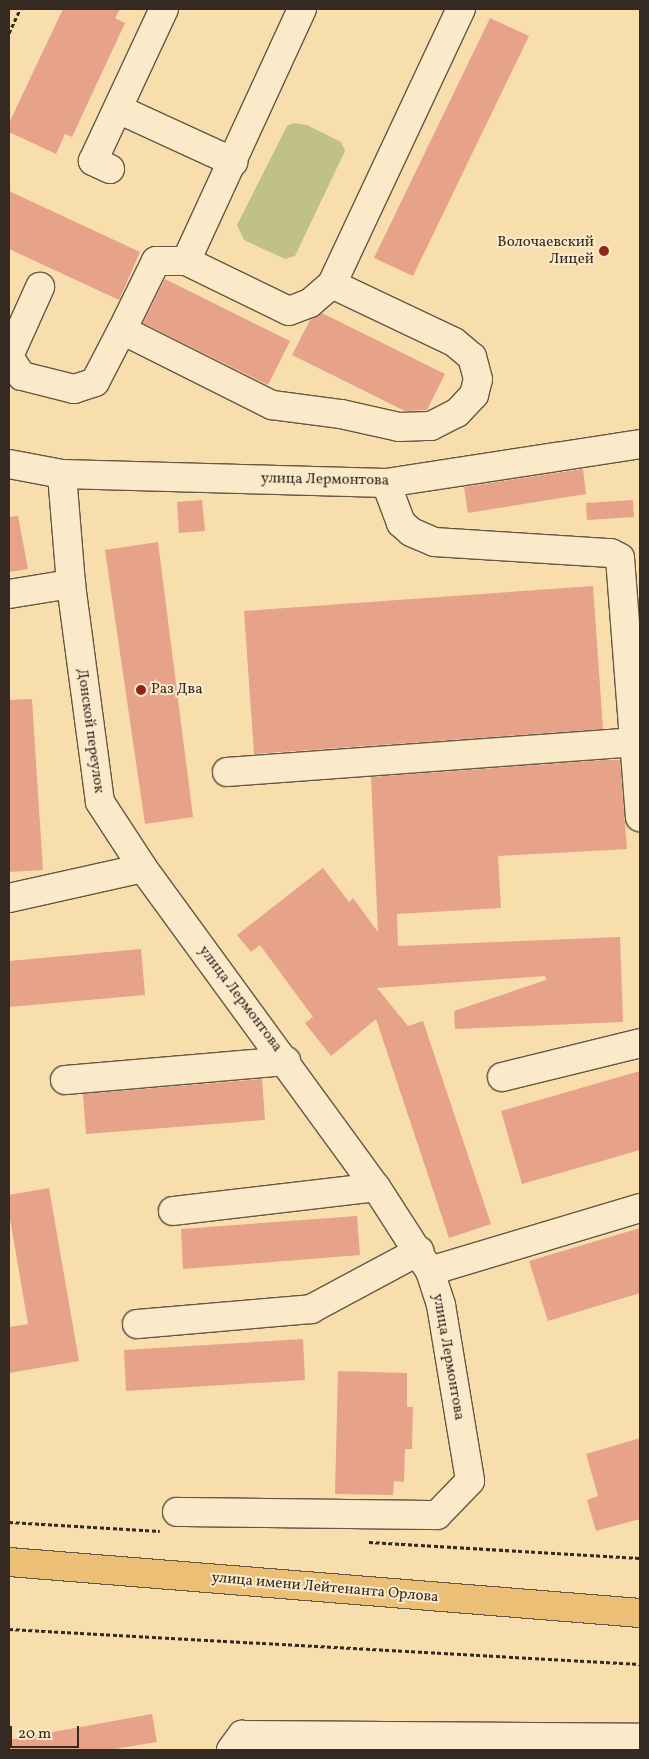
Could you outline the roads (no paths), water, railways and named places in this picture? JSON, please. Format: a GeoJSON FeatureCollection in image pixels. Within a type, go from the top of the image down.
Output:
{"type":"FeatureCollection","features":[{"type":"Feature","properties":{"kind":"main road","name":"улица имени Лейтенанта Орлова"},"geometry":{"type":"LineString","coordinates":[[9,1562],[640,1613]]}},
{"type":"Feature","properties":{"kind":"street"},"geometry":{"type":"LineString","coordinates":[[110,169],[93,161],[164,9]]}},
{"type":"Feature","properties":{"kind":"street"},"geometry":{"type":"LineString","coordinates":[[40,287],[9,356],[22,376],[74,389],[95,382],[156,261],[186,262],[289,311],[310,303],[332,284],[461,9]]}},
{"type":"Feature","properties":{"kind":"street"},"geometry":{"type":"LineString","coordinates":[[186,262],[233,162],[296,11]]}},
{"type":"Feature","properties":{"kind":"street"},"geometry":{"type":"LineString","coordinates":[[118,109],[233,162]]}},
{"type":"Feature","properties":{"kind":"street"},"geometry":{"type":"LineString","coordinates":[[122,330],[272,405],[341,414],[399,427],[431,426],[457,413],[474,396],[478,379],[472,357],[454,342],[332,284]]}},
{"type":"Feature","properties":{"kind":"street","name":"улица Лермонтова"},"geometry":{"type":"LineString","coordinates":[[9,464],[62,474],[386,483],[640,444]]}},
{"type":"Feature","properties":{"kind":"street","name":"Донской переулок"},"geometry":{"type":"LineString","coordinates":[[62,474],[71,584],[100,802],[143,868]]}},
{"type":"Feature","properties":{"kind":"street"},"geometry":{"type":"LineString","coordinates":[[386,483],[400,523],[411,532],[434,542],[616,554],[622,562],[633,617],[632,742],[640,816]]}},
{"type":"Feature","properties":{"kind":"street"},"geometry":{"type":"LineString","coordinates":[[9,594],[71,584]]}},
{"type":"Feature","properties":{"kind":"street"},"geometry":{"type":"LineString","coordinates":[[227,772],[632,742]]}},
{"type":"Feature","properties":{"kind":"street"},"geometry":{"type":"LineString","coordinates":[[9,898],[143,868]]}},
{"type":"Feature","properties":{"kind":"street","name":"улица Лермонтова"},"geometry":{"type":"LineString","coordinates":[[143,868],[286,1061],[376,1187],[425,1261],[441,1305],[470,1481],[437,1515],[177,1512]]}},
{"type":"Feature","properties":{"kind":"street"},"geometry":{"type":"LineString","coordinates":[[502,1077],[640,1043]]}},
{"type":"Feature","properties":{"kind":"street"},"geometry":{"type":"LineString","coordinates":[[65,1080],[286,1061]]}},
{"type":"Feature","properties":{"kind":"street"},"geometry":{"type":"LineString","coordinates":[[173,1211],[376,1187]]}},
{"type":"Feature","properties":{"kind":"street"},"geometry":{"type":"LineString","coordinates":[[137,1324],[311,1309],[425,1261],[640,1208]]}},
{"type":"Feature","properties":{"kind":"street"},"geometry":{"type":"LineString","coordinates":[[230,1750],[242,1735],[640,1738]]}},
{"type":"Feature","properties":{"kind":"place","name":"Волочаевский Лицей"},"geometry":{"type":"Point","coordinates":[604,251]}},
{"type":"Feature","properties":{"kind":"place","name":"Раз Два"},"geometry":{"type":"Point","coordinates":[141,690]}}]}
